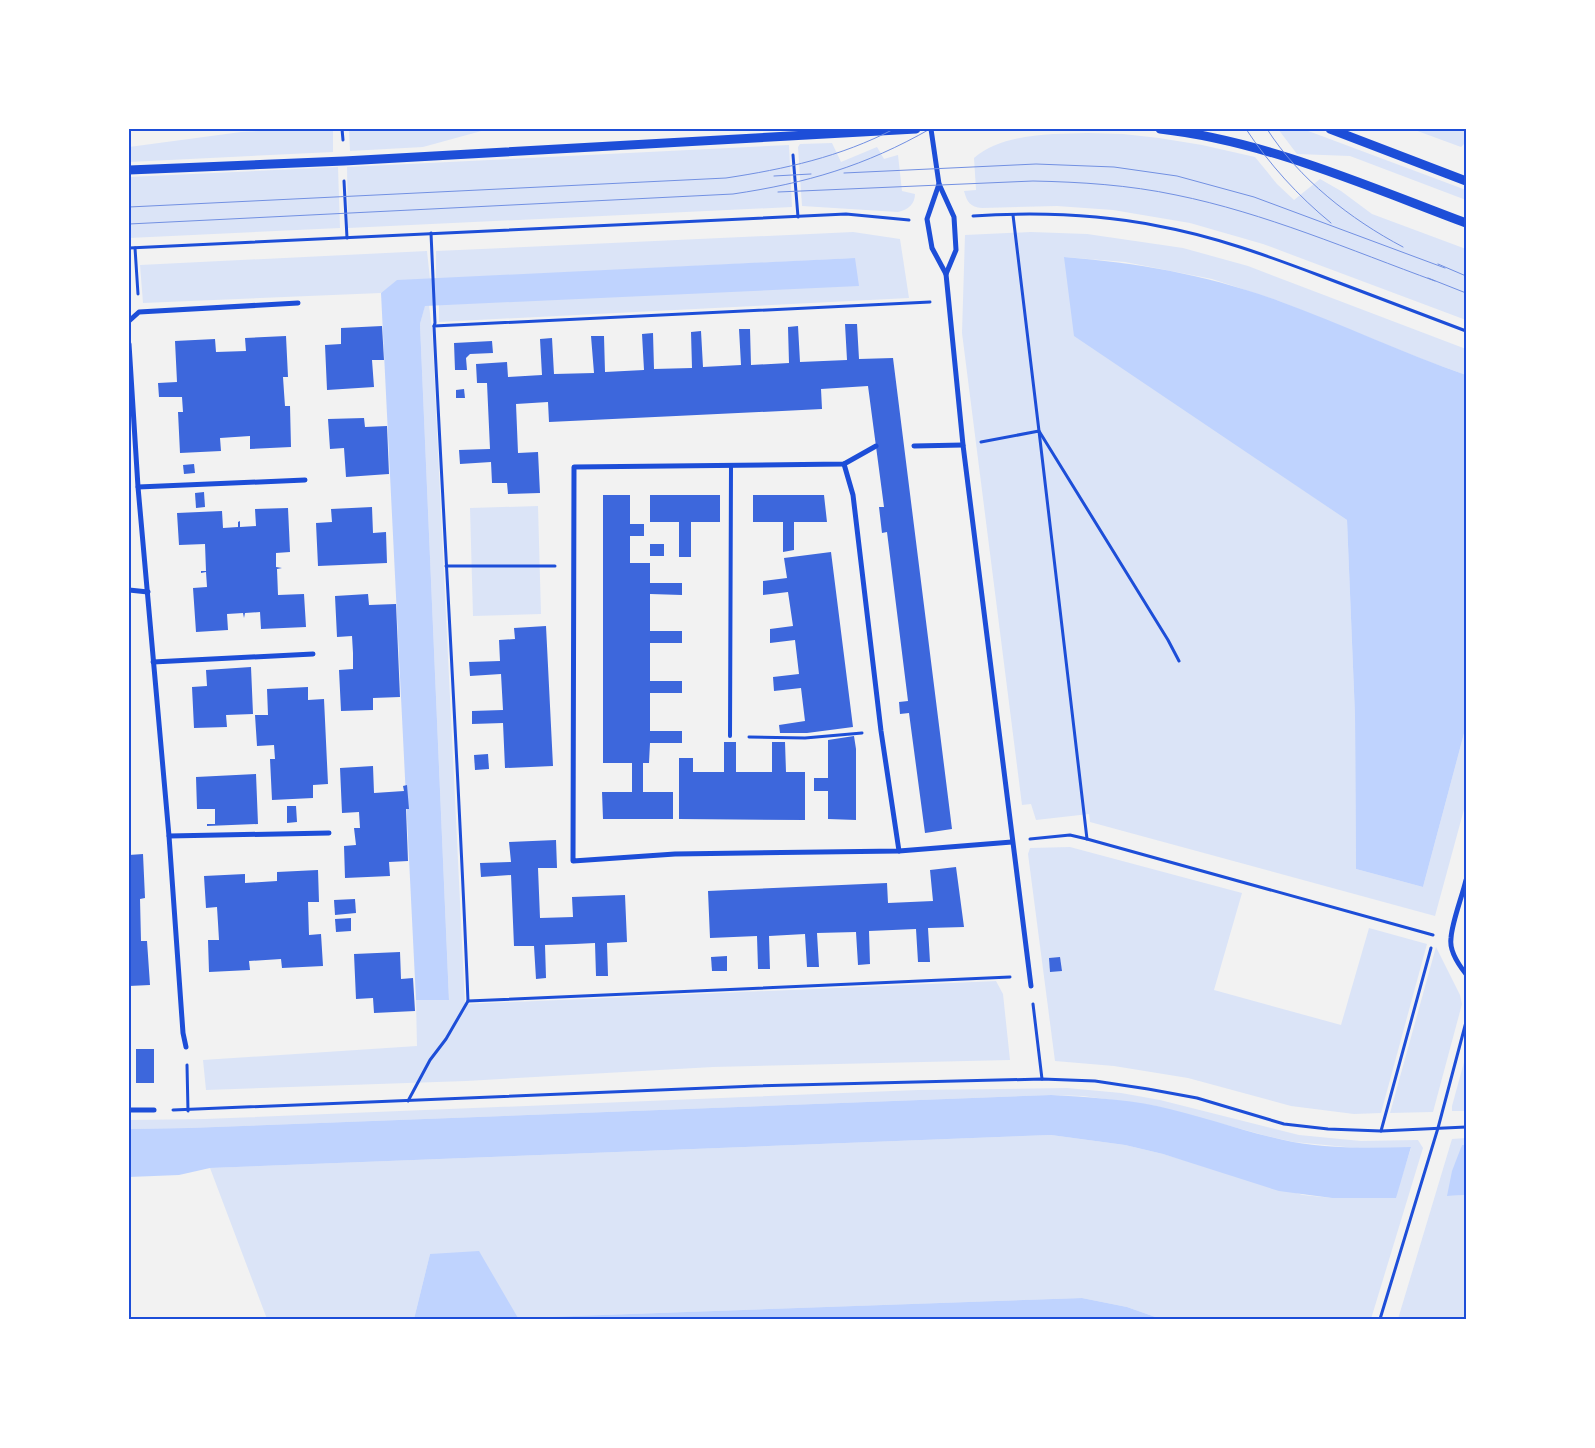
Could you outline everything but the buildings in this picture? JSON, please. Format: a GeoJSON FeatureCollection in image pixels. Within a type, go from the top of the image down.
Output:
{"type":"FeatureCollection","features":[{"type":"Feature","properties":{"kind":"street"},"geometry":{"type":"LineString","coordinates":[[129,170],[344,161],[916,129]]}},
{"type":"Feature","properties":{"kind":"street"},"geometry":{"type":"LineString","coordinates":[[931,129],[939,184],[954,217],[956,250],[946,274]]}},
{"type":"Feature","properties":{"kind":"street"},"geometry":{"type":"LineString","coordinates":[[1160,129],[1182,132],[1288,157],[1466,223]]}},
{"type":"Feature","properties":{"kind":"street"},"geometry":{"type":"LineString","coordinates":[[1330,129],[1466,180]]}},
{"type":"Feature","properties":{"kind":"street"},"geometry":{"type":"LineString","coordinates":[[939,184],[927,219],[932,248],[946,274],[963,445],[1031,986]]}},
{"type":"Feature","properties":{"kind":"street"},"geometry":{"type":"LineString","coordinates":[[129,321],[139,312],[298,303]]}},
{"type":"Feature","properties":{"kind":"street"},"geometry":{"type":"LineString","coordinates":[[129,344],[138,487],[169,836],[183,1032],[186,1046]]}},
{"type":"Feature","properties":{"kind":"street"},"geometry":{"type":"LineString","coordinates":[[914,446],[963,445]]}},
{"type":"Feature","properties":{"kind":"street"},"geometry":{"type":"LineString","coordinates":[[876,446],[844,464],[574,467],[573,860],[675,854],[899,851],[1012,842]]}},
{"type":"Feature","properties":{"kind":"street"},"geometry":{"type":"LineString","coordinates":[[844,464],[853,495],[881,731],[899,851]]}},
{"type":"Feature","properties":{"kind":"street"},"geometry":{"type":"LineString","coordinates":[[138,487],[305,480]]}},
{"type":"Feature","properties":{"kind":"street"},"geometry":{"type":"LineString","coordinates":[[129,590],[148,592]]}},
{"type":"Feature","properties":{"kind":"street"},"geometry":{"type":"LineString","coordinates":[[153,662],[313,654]]}},
{"type":"Feature","properties":{"kind":"street"},"geometry":{"type":"LineString","coordinates":[[169,836],[329,833]]}},
{"type":"Feature","properties":{"kind":"street"},"geometry":{"type":"LineString","coordinates":[[1466,880],[1450,939],[1458,963],[1466,974]]}},
{"type":"Feature","properties":{"kind":"street"},"geometry":{"type":"LineString","coordinates":[[129,1110],[154,1110]]}},
{"type":"Feature","properties":{"kind":"lane"},"geometry":{"type":"LineString","coordinates":[[730,736],[731,466]]}},
{"type":"Feature","properties":{"kind":"path"},"geometry":{"type":"LineString","coordinates":[[792,136],[798,217]]}},
{"type":"Feature","properties":{"kind":"path"},"geometry":{"type":"LineString","coordinates":[[129,248],[846,214],[910,220],[927,219]]}},
{"type":"Feature","properties":{"kind":"path"},"geometry":{"type":"LineString","coordinates":[[954,217],[1056,214],[1115,219],[1205,236],[1258,252],[1466,331]]}},
{"type":"Feature","properties":{"kind":"path"},"geometry":{"type":"LineString","coordinates":[[1013,215],[1087,839]]}},
{"type":"Feature","properties":{"kind":"path"},"geometry":{"type":"LineString","coordinates":[[408,1101],[430,1060],[446,1039],[468,1001],[431,233]]}},
{"type":"Feature","properties":{"kind":"path"},"geometry":{"type":"LineString","coordinates":[[135,248],[139,312]]}},
{"type":"Feature","properties":{"kind":"path"},"geometry":{"type":"LineString","coordinates":[[434,324],[948,301]]}},
{"type":"Feature","properties":{"kind":"path"},"geometry":{"type":"LineString","coordinates":[[963,445],[1039,431]]}},
{"type":"Feature","properties":{"kind":"path"},"geometry":{"type":"LineString","coordinates":[[1039,431],[1168,640],[1179,661]]}},
{"type":"Feature","properties":{"kind":"path"},"geometry":{"type":"LineString","coordinates":[[446,566],[573,566]]}},
{"type":"Feature","properties":{"kind":"path"},"geometry":{"type":"LineString","coordinates":[[730,736],[805,738],[881,731]]}},
{"type":"Feature","properties":{"kind":"path"},"geometry":{"type":"LineString","coordinates":[[1012,842],[1039,837],[1070,836],[1087,839],[1434,935],[1381,1131]]}},
{"type":"Feature","properties":{"kind":"path"},"geometry":{"type":"LineString","coordinates":[[468,1001],[1030,976]]}},
{"type":"Feature","properties":{"kind":"path"},"geometry":{"type":"LineString","coordinates":[[1031,986],[1042,1079]]}},
{"type":"Feature","properties":{"kind":"path"},"geometry":{"type":"LineString","coordinates":[[1380,1319],[1438,1128],[1466,1022]]}},
{"type":"Feature","properties":{"kind":"path"},"geometry":{"type":"LineString","coordinates":[[186,1046],[188,1110]]}},
{"type":"Feature","properties":{"kind":"path"},"geometry":{"type":"LineString","coordinates":[[154,1110],[756,1086],[1042,1079],[1095,1081],[1148,1089],[1197,1098],[1284,1124],[1328,1129],[1381,1131],[1466,1127]]}},
{"type":"Feature","properties":{"kind":"shaded area"},"geometry":{"type":"Polygon","coordinates":[[[333,129],[333,152],[129,162],[129,147],[241,132],[333,129]]]}},
{"type":"Feature","properties":{"kind":"shaded area"},"geometry":{"type":"Polygon","coordinates":[[[349,129],[498,129],[485,130],[423,147],[350,151],[349,129]]]}},
{"type":"Feature","properties":{"kind":"shaded area"},"geometry":{"type":"Polygon","coordinates":[[[1278,129],[1302,129],[1466,190],[1466,200],[1350,156],[1297,154],[1278,129]]]}},
{"type":"Feature","properties":{"kind":"shaded area"},"geometry":{"type":"Polygon","coordinates":[[[1412,129],[1463,129],[1466,130],[1466,145],[1464,144],[1461,147],[1412,129]]]}},
{"type":"Feature","properties":{"kind":"shaded area"},"geometry":{"type":"Polygon","coordinates":[[[1088,133],[1159,138],[1255,157],[1277,184],[1294,200],[1320,179],[1341,191],[1372,214],[1466,249],[1466,320],[1263,244],[1190,223],[1113,210],[1057,206],[982,208],[972,205],[968,201],[964,191],[976,190],[974,158],[986,150],[1013,139],[1028,136],[1088,133]]]}},
{"type":"Feature","properties":{"kind":"shaded area"},"geometry":{"type":"Polygon","coordinates":[[[832,143],[841,162],[877,147],[884,159],[898,155],[902,191],[915,194],[912,204],[905,210],[898,212],[802,206],[798,147],[800,144],[832,143]]]}},
{"type":"Feature","properties":{"kind":"shaded area"},"geometry":{"type":"Polygon","coordinates":[[[789,145],[792,207],[348,228],[347,167],[789,145]]]}},
{"type":"Feature","properties":{"kind":"shaded area"},"geometry":{"type":"Polygon","coordinates":[[[338,167],[340,228],[129,238],[129,177],[338,167]]]}},
{"type":"Feature","properties":{"kind":"shaded area"},"geometry":{"type":"Polygon","coordinates":[[[853,232],[900,239],[909,298],[439,322],[439,305],[855,258],[436,279],[436,251],[853,232]]]}},
{"type":"Feature","properties":{"kind":"shaded area"},"geometry":{"type":"Polygon","coordinates":[[[1031,232],[1087,234],[1183,248],[1248,266],[1466,349],[1466,375],[1279,301],[1212,279],[1125,262],[1064,257],[1230,440],[1347,520],[1355,716],[1356,869],[1423,887],[1466,726],[1466,802],[1435,916],[1090,822],[1089,814],[1036,820],[1031,804],[1022,805],[962,333],[965,235],[1031,232]]]}},
{"type":"Feature","properties":{"kind":"shaded area"},"geometry":{"type":"Polygon","coordinates":[[[427,251],[430,279],[397,281],[381,293],[143,303],[140,265],[427,251]]]}},
{"type":"Feature","properties":{"kind":"shaded area"},"geometry":{"type":"Polygon","coordinates":[[[425,305],[429,305],[432,329],[465,1004],[996,981],[1003,994],[1010,1060],[713,1067],[466,1081],[206,1090],[203,1060],[417,1046],[416,1000],[449,999],[420,324],[425,305]]]}},
{"type":"Feature","properties":{"kind":"shaded area"},"geometry":{"type":"Polygon","coordinates":[[[538,506],[541,614],[473,616],[470,508],[538,506]]]}},
{"type":"Feature","properties":{"kind":"shaded area"},"geometry":{"type":"Polygon","coordinates":[[[1070,847],[1242,893],[1214,990],[1341,1025],[1369,928],[1427,944],[1381,1113],[1354,1114],[1291,1106],[1188,1078],[1114,1066],[1055,1061],[1028,854],[1030,848],[1070,847]]]}},
{"type":"Feature","properties":{"kind":"shaded area"},"geometry":{"type":"Polygon","coordinates":[[[1436,947],[1460,995],[1462,1004],[1433,1112],[1390,1113],[1436,947]]]}},
{"type":"Feature","properties":{"kind":"shaded area"},"geometry":{"type":"Polygon","coordinates":[[[1466,1055],[1466,1111],[1452,1111],[1452,1106],[1466,1055]]]}},
{"type":"Feature","properties":{"kind":"shaded area"},"geometry":{"type":"Polygon","coordinates":[[[1067,1088],[1121,1093],[1160,1100],[1299,1135],[1361,1141],[1418,1140],[1423,1148],[1371,1319],[1161,1319],[1127,1307],[1082,1298],[517,1318],[430,1254],[414,1319],[267,1319],[210,1168],[1051,1135],[1125,1145],[1163,1154],[1303,1195],[1332,1198],[1395,1198],[1411,1148],[1356,1148],[1294,1142],[1156,1106],[1083,1096],[1051,1095],[129,1129],[129,1120],[205,1119],[918,1090],[1067,1088]]]}},
{"type":"Feature","properties":{"kind":"shaded area"},"geometry":{"type":"Polygon","coordinates":[[[1466,1138],[1466,1145],[1462,1145],[1448,1196],[1466,1195],[1466,1319],[1398,1319],[1452,1139],[1466,1138]]]}},
{"type":"Feature","properties":{"kind":"water"},"geometry":{"type":"Polygon","coordinates":[[[1064,257],[1146,267],[1226,284],[1303,310],[1466,375],[1466,726],[1423,887],[1356,869],[1355,716],[1347,520],[1074,336],[1064,257]]]}},
{"type":"Feature","properties":{"kind":"water"},"geometry":{"type":"Polygon","coordinates":[[[855,258],[859,286],[425,306],[420,324],[449,1000],[416,1000],[381,293],[397,280],[855,258]]]}},
{"type":"Feature","properties":{"kind":"water"},"geometry":{"type":"Polygon","coordinates":[[[1051,1095],[1117,1100],[1157,1106],[1293,1142],[1352,1148],[1411,1147],[1396,1198],[1332,1198],[1279,1191],[1163,1154],[1125,1145],[1051,1135],[210,1168],[179,1175],[129,1177],[129,1129],[1051,1095]]]}},
{"type":"Feature","properties":{"kind":"water"},"geometry":{"type":"Polygon","coordinates":[[[1462,1145],[1466,1145],[1466,1195],[1447,1196],[1452,1171],[1462,1145]]]}},
{"type":"Feature","properties":{"kind":"water"},"geometry":{"type":"Polygon","coordinates":[[[479,1251],[518,1318],[1082,1298],[1127,1307],[1161,1319],[414,1319],[430,1254],[479,1251]]]}},
{"type":"Feature","properties":{"kind":"tram line"},"geometry":{"type":"LineString","coordinates":[[129,207],[726,178],[812,161],[874,139],[894,129]]}},
{"type":"Feature","properties":{"kind":"tram line"},"geometry":{"type":"LineString","coordinates":[[129,224],[733,194],[760,190],[835,171],[882,153],[930,129]]}},
{"type":"Feature","properties":{"kind":"tram line"},"geometry":{"type":"LineString","coordinates":[[1246,129],[1264,155],[1285,179],[1331,223]]}},
{"type":"Feature","properties":{"kind":"tram line"},"geometry":{"type":"LineString","coordinates":[[1267,129],[1294,165],[1327,196],[1364,224],[1403,247]]}},
{"type":"Feature","properties":{"kind":"tram line"},"geometry":{"type":"LineString","coordinates":[[844,173],[1036,164],[1114,167],[1177,176],[1254,197],[1445,268]]}},
{"type":"Feature","properties":{"kind":"tram line"},"geometry":{"type":"LineString","coordinates":[[774,176],[811,174]]}},
{"type":"Feature","properties":{"kind":"tram line"},"geometry":{"type":"LineString","coordinates":[[778,192],[1033,181],[1123,186],[1176,195],[1275,222],[1435,281]]}},
{"type":"Feature","properties":{"kind":"tram line"},"geometry":{"type":"LineString","coordinates":[[1438,264],[1466,276]]}},
{"type":"Feature","properties":{"kind":"tram line"},"geometry":{"type":"LineString","coordinates":[[1428,278],[1466,293]]}}]}
